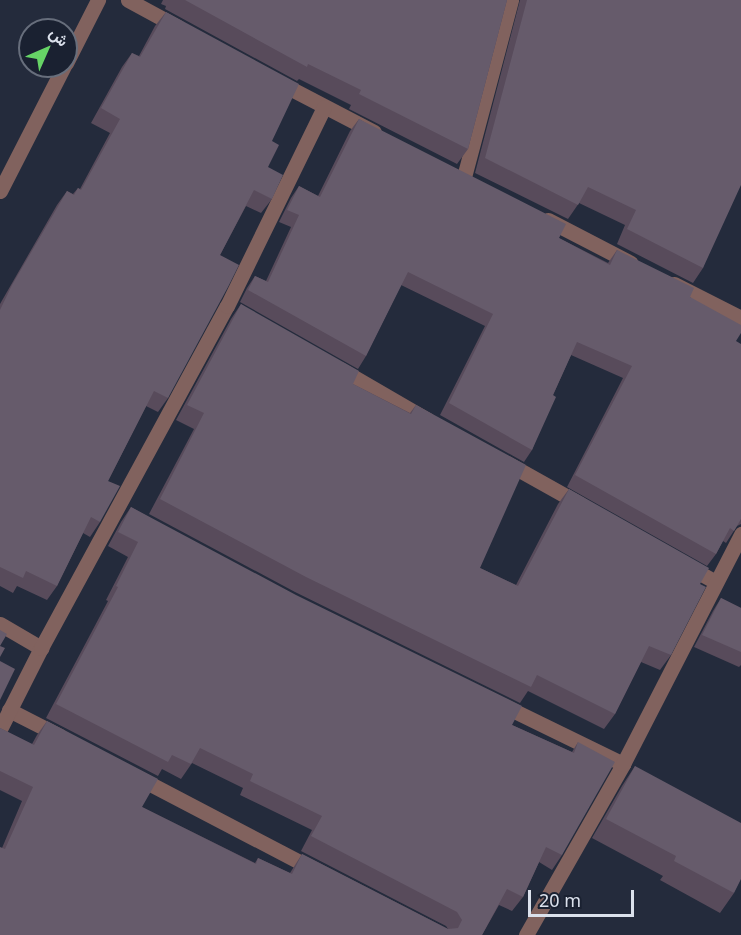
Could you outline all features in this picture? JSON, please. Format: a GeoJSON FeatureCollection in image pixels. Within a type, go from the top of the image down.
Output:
{"type":"FeatureCollection","features":[{"type":"Feature","properties":{"kind":"street"},"geometry":{"type":"LineString","coordinates":[[78,39],[98,0]]}},
{"type":"Feature","properties":{"kind":"street"},"geometry":{"type":"LineString","coordinates":[[128,0],[190,34]]}},
{"type":"Feature","properties":{"kind":"street"},"geometry":{"type":"LineString","coordinates":[[464,177],[511,0]]}},
{"type":"Feature","properties":{"kind":"street"},"geometry":{"type":"LineString","coordinates":[[262,74],[384,137]]}},
{"type":"Feature","properties":{"kind":"street"},"geometry":{"type":"LineString","coordinates":[[0,191],[58,78]]}},
{"type":"Feature","properties":{"kind":"street"},"geometry":{"type":"LineString","coordinates":[[0,729],[41,648],[123,512],[232,309],[324,107]]}},
{"type":"Feature","properties":{"kind":"street"},"geometry":{"type":"LineString","coordinates":[[535,213],[741,318]]}},
{"type":"Feature","properties":{"kind":"street"},"geometry":{"type":"LineString","coordinates":[[330,363],[437,425]]}},
{"type":"Feature","properties":{"kind":"street"},"geometry":{"type":"LineString","coordinates":[[497,458],[597,514]]}},
{"type":"Feature","properties":{"kind":"street"},"geometry":{"type":"LineString","coordinates":[[526,935],[623,764],[741,534]]}},
{"type":"Feature","properties":{"kind":"street"},"geometry":{"type":"LineString","coordinates":[[676,560],[716,582]]}},
{"type":"Feature","properties":{"kind":"street"},"geometry":{"type":"LineString","coordinates":[[0,624],[41,648]]}},
{"type":"Feature","properties":{"kind":"street"},"geometry":{"type":"LineString","coordinates":[[491,700],[623,764]]}},
{"type":"Feature","properties":{"kind":"street"},"geometry":{"type":"LineString","coordinates":[[9,710],[72,743]]}},
{"type":"Feature","properties":{"kind":"street"},"geometry":{"type":"LineString","coordinates":[[124,770],[330,878]]}},
{"type":"Feature","properties":{"kind":"building"},"geometry":{"type":"Polygon","coordinates":[[[185,0],[507,0],[468,149],[359,94],[361,90],[308,64],[307,67],[185,0]]]}},
{"type":"Feature","properties":{"kind":"building"},"geometry":{"type":"Polygon","coordinates":[[[527,0],[741,0],[741,185],[703,268],[627,229],[636,210],[588,187],[578,205],[485,158],[527,0]]]}},
{"type":"Feature","properties":{"kind":"building"},"geometry":{"type":"Polygon","coordinates":[[[166,12],[299,84],[272,141],[279,145],[268,167],[283,175],[272,199],[254,190],[220,255],[239,265],[168,398],[154,391],[108,481],[120,486],[100,522],[91,517],[57,586],[26,571],[23,578],[0,567],[0,310],[12,285],[67,191],[74,195],[78,188],[81,190],[120,119],[101,108],[132,53],[140,57],[166,12]]]}},
{"type":"Feature","properties":{"kind":"building"},"geometry":{"type":"Polygon","coordinates":[[[359,119],[566,224],[559,238],[610,265],[617,250],[694,288],[690,297],[741,325],[741,333],[736,341],[741,344],[741,519],[734,531],[730,528],[716,554],[575,475],[632,366],[577,342],[532,450],[449,403],[493,314],[408,272],[366,356],[248,290],[255,276],[268,282],[299,215],[287,210],[299,186],[320,197],[359,119]]]}},
{"type":"Feature","properties":{"kind":"building"},"geometry":{"type":"Polygon","coordinates":[[[241,304],[359,371],[353,384],[411,414],[416,405],[526,465],[480,568],[518,586],[569,489],[709,568],[700,584],[706,587],[671,655],[649,646],[615,714],[537,675],[531,687],[306,577],[160,499],[204,413],[187,405],[241,304]]]}},
{"type":"Feature","properties":{"kind":"building"},"geometry":{"type":"Polygon","coordinates":[[[131,507],[296,595],[522,706],[512,725],[574,753],[578,742],[615,762],[562,855],[546,847],[523,897],[507,889],[482,935],[0,935],[0,847],[5,849],[33,787],[0,771],[0,728],[34,745],[47,721],[158,779],[142,807],[256,864],[258,858],[292,874],[302,854],[448,929],[458,928],[462,920],[457,912],[311,836],[322,816],[250,781],[253,774],[200,748],[191,764],[172,755],[168,762],[56,704],[118,587],[116,586],[138,542],[118,532],[131,507]]]}},
{"type":"Feature","properties":{"kind":"building"},"geometry":{"type":"Polygon","coordinates":[[[721,598],[741,608],[741,652],[702,635],[721,598]]]}},
{"type":"Feature","properties":{"kind":"building"},"geometry":{"type":"Polygon","coordinates":[[[0,630],[7,634],[0,646],[0,630]]]}},
{"type":"Feature","properties":{"kind":"building"},"geometry":{"type":"Polygon","coordinates":[[[0,646],[5,648],[0,657],[0,646]]]}},
{"type":"Feature","properties":{"kind":"building"},"geometry":{"type":"Polygon","coordinates":[[[0,661],[15,669],[0,700],[0,661]]]}},
{"type":"Feature","properties":{"kind":"building"},"geometry":{"type":"Polygon","coordinates":[[[635,766],[741,823],[741,879],[734,893],[674,861],[676,856],[606,819],[635,766]]]}}]}
